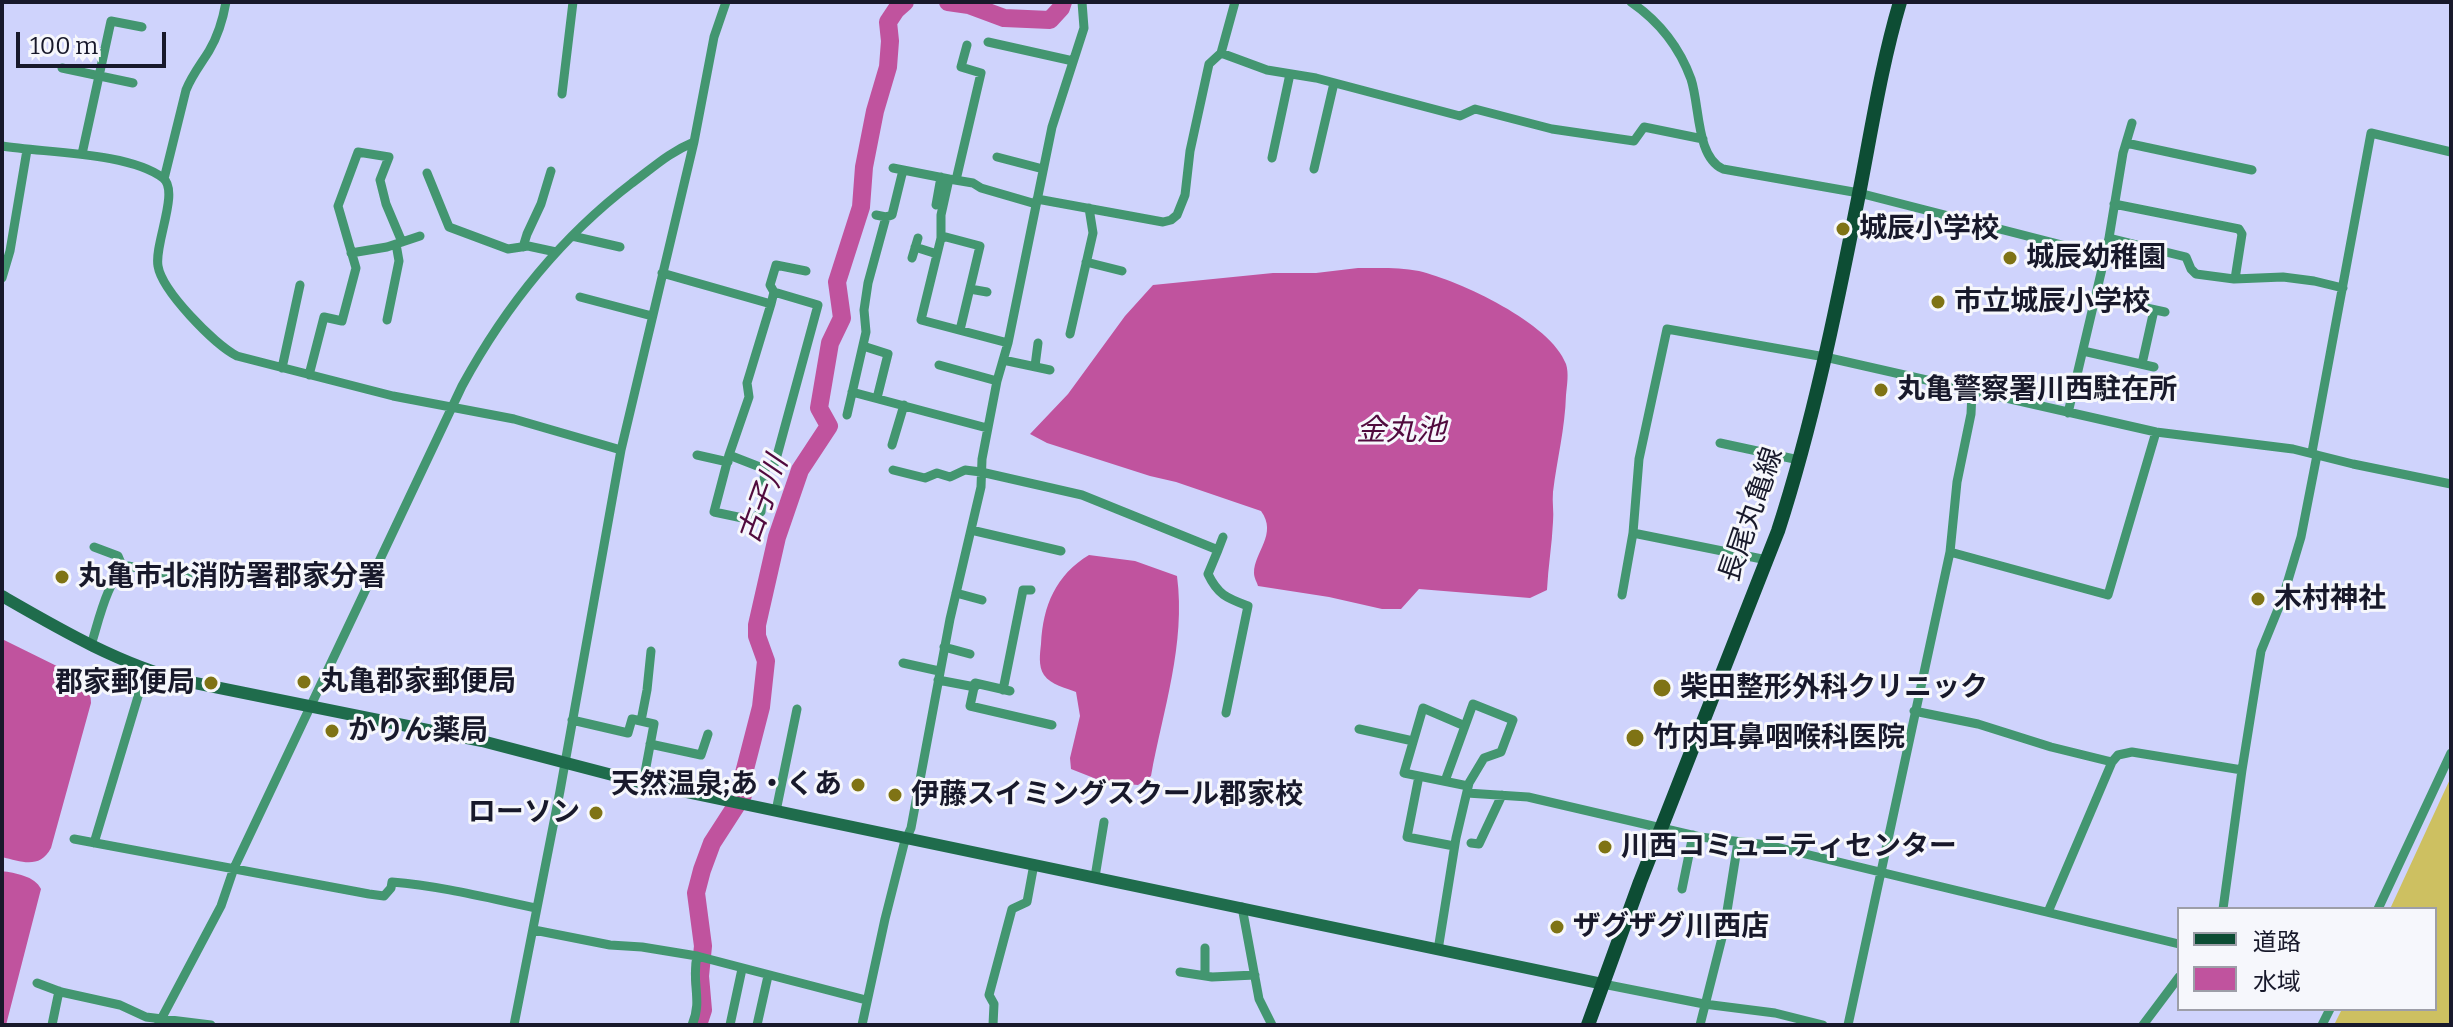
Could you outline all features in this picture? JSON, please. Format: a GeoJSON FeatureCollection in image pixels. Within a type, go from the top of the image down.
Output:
{"type":"FeatureCollection","features":[{"type":"Feature","properties":{"kind":"main road","name":"長尾丸亀線"},"geometry":{"type":"LineString","coordinates":[[1588,1025],[1783,517],[1825,357],[1878,90],[1900,2]]}},
{"type":"Feature","properties":{"kind":"street"},"geometry":{"type":"LineString","coordinates":[[164,179],[186,90],[211,49],[226,2]]}},
{"type":"Feature","properties":{"kind":"street"},"geometry":{"type":"LineString","coordinates":[[562,94],[573,2]]}},
{"type":"Feature","properties":{"kind":"street"},"geometry":{"type":"LineString","coordinates":[[514,1025],[621,450],[694,142],[714,37],[726,2]]}},
{"type":"Feature","properties":{"kind":"street"},"geometry":{"type":"LineString","coordinates":[[862,1025],[911,828],[944,647],[981,487],[987,428],[1008,343],[1052,127],[1084,28],[1082,2]]}},
{"type":"Feature","properties":{"kind":"street"},"geometry":{"type":"LineString","coordinates":[[847,415],[866,332],[864,310],[881,216],[892,215],[898,169],[973,183],[981,188],[1036,201],[1163,222],[1171,220],[1177,215],[1185,195],[1190,151],[1209,64],[1221,53],[1235,2]]}},
{"type":"Feature","properties":{"kind":"street"},"geometry":{"type":"LineString","coordinates":[[1631,2],[1662,26],[1674,45],[1690,79],[1703,139],[1709,160],[1714,165],[1859,193],[2105,256]]}},
{"type":"Feature","properties":{"kind":"street"},"geometry":{"type":"LineString","coordinates":[[82,154],[111,21],[142,27]]}},
{"type":"Feature","properties":{"kind":"street"},"geometry":{"type":"LineString","coordinates":[[988,42],[1073,61]]}},
{"type":"Feature","properties":{"kind":"street"},"geometry":{"type":"LineString","coordinates":[[967,45],[961,67],[981,73],[949,179],[941,215],[941,238],[921,320],[1008,343]]}},
{"type":"Feature","properties":{"kind":"street"},"geometry":{"type":"LineString","coordinates":[[1221,53],[1267,70],[1334,83],[1460,116],[1475,109],[1552,129],[1634,141],[1644,127],[1703,139]]}},
{"type":"Feature","properties":{"kind":"street"},"geometry":{"type":"LineString","coordinates":[[62,68],[133,83]]}},
{"type":"Feature","properties":{"kind":"street"},"geometry":{"type":"LineString","coordinates":[[1272,158],[1290,74]]}},
{"type":"Feature","properties":{"kind":"street"},"geometry":{"type":"LineString","coordinates":[[1314,169],[1334,83]]}},
{"type":"Feature","properties":{"kind":"street"},"geometry":{"type":"LineString","coordinates":[[2068,413],[2132,123]]}},
{"type":"Feature","properties":{"kind":"street"},"geometry":{"type":"LineString","coordinates":[[2223,907],[2261,651],[2279,611],[2301,537],[2371,133],[2451,152]]}},
{"type":"Feature","properties":{"kind":"street"},"geometry":{"type":"LineString","coordinates":[[159,1022],[221,906],[234,868],[478,356],[530,280],[572,236],[611,199],[672,152],[694,142]]}},
{"type":"Feature","properties":{"kind":"street"},"geometry":{"type":"LineString","coordinates":[[2126,143],[2252,170]]}},
{"type":"Feature","properties":{"kind":"street"},"geometry":{"type":"LineString","coordinates":[[2,146],[82,154],[133,166],[164,179],[170,195],[157,253],[162,279],[215,341],[237,356],[451,408],[514,419],[621,450]]}},
{"type":"Feature","properties":{"kind":"street"},"geometry":{"type":"LineString","coordinates":[[2,278],[10,251],[27,150]]}},
{"type":"Feature","properties":{"kind":"street"},"geometry":{"type":"LineString","coordinates":[[309,375],[324,317],[342,321],[356,268],[338,206],[358,152],[389,157],[380,180],[399,243],[399,261],[387,320]]}},
{"type":"Feature","properties":{"kind":"street"},"geometry":{"type":"LineString","coordinates":[[997,157],[1043,169]]}},
{"type":"Feature","properties":{"kind":"street"},"geometry":{"type":"LineString","coordinates":[[523,247],[551,171]]}},
{"type":"Feature","properties":{"kind":"street"},"geometry":{"type":"LineString","coordinates":[[427,173],[449,227],[508,249],[528,246],[556,252]]}},
{"type":"Feature","properties":{"kind":"street"},"geometry":{"type":"LineString","coordinates":[[936,205],[949,179]]}},
{"type":"Feature","properties":{"kind":"street"},"geometry":{"type":"LineString","coordinates":[[2114,204],[2239,229],[2242,234],[2235,279]]}},
{"type":"Feature","properties":{"kind":"street"},"geometry":{"type":"LineString","coordinates":[[1070,334],[1093,233],[1089,208]]}},
{"type":"Feature","properties":{"kind":"street"},"geometry":{"type":"LineString","coordinates":[[351,253],[420,236]]}},
{"type":"Feature","properties":{"kind":"street"},"geometry":{"type":"LineString","coordinates":[[572,236],[620,247]]}},
{"type":"Feature","properties":{"kind":"street"},"geometry":{"type":"LineString","coordinates":[[941,238],[980,246],[960,330]]}},
{"type":"Feature","properties":{"kind":"street"},"geometry":{"type":"LineString","coordinates":[[2109,238],[2186,257],[2196,274],[2235,279],[2283,277],[2343,288]]}},
{"type":"Feature","properties":{"kind":"street"},"geometry":{"type":"LineString","coordinates":[[915,247],[937,254]]}},
{"type":"Feature","properties":{"kind":"street"},"geometry":{"type":"LineString","coordinates":[[1086,262],[1122,271]]}},
{"type":"Feature","properties":{"kind":"street"},"geometry":{"type":"LineString","coordinates":[[765,469],[761,512],[752,520],[714,512],[749,397],[747,383],[774,292],[770,285],[776,265],[806,271]]}},
{"type":"Feature","properties":{"kind":"street"},"geometry":{"type":"LineString","coordinates":[[662,273],[771,304]]}},
{"type":"Feature","properties":{"kind":"street"},"geometry":{"type":"LineString","coordinates":[[282,368],[300,285]]}},
{"type":"Feature","properties":{"kind":"street"},"geometry":{"type":"LineString","coordinates":[[970,289],[987,292]]}},
{"type":"Feature","properties":{"kind":"street"},"geometry":{"type":"LineString","coordinates":[[697,455],[728,458],[765,469],[775,463],[818,305],[774,292]]}},
{"type":"Feature","properties":{"kind":"street"},"geometry":{"type":"LineString","coordinates":[[580,297],[652,316]]}},
{"type":"Feature","properties":{"kind":"street"},"geometry":{"type":"LineString","coordinates":[[2095,297],[2165,312]]}},
{"type":"Feature","properties":{"kind":"street"},"geometry":{"type":"LineString","coordinates":[[2142,364],[2154,310]]}},
{"type":"Feature","properties":{"kind":"street"},"geometry":{"type":"LineString","coordinates":[[1622,595],[1633,533],[1639,459],[1667,329],[1825,357],[2156,432],[2314,454],[2451,484]]}},
{"type":"Feature","properties":{"kind":"street"},"geometry":{"type":"LineString","coordinates":[[1035,366],[1038,343]]}},
{"type":"Feature","properties":{"kind":"street"},"geometry":{"type":"LineString","coordinates":[[863,346],[888,354],[877,398]]}},
{"type":"Feature","properties":{"kind":"street"},"geometry":{"type":"LineString","coordinates":[[2083,351],[2154,367]]}},
{"type":"Feature","properties":{"kind":"street"},"geometry":{"type":"LineString","coordinates":[[1003,360],[1050,370]]}},
{"type":"Feature","properties":{"kind":"street"},"geometry":{"type":"LineString","coordinates":[[939,366],[997,381]]}},
{"type":"Feature","properties":{"kind":"street"},"geometry":{"type":"LineString","coordinates":[[852,392],[987,428]]}},
{"type":"Feature","properties":{"kind":"street"},"geometry":{"type":"LineString","coordinates":[[1848,1025],[1950,552],[1957,482],[1971,414],[1972,392]]}},
{"type":"Feature","properties":{"kind":"street"},"geometry":{"type":"LineString","coordinates":[[892,445],[904,405]]}},
{"type":"Feature","properties":{"kind":"street"},"geometry":{"type":"LineString","coordinates":[[1950,552],[2108,595],[2156,432]]}},
{"type":"Feature","properties":{"kind":"street"},"geometry":{"type":"LineString","coordinates":[[1720,443],[1799,460]]}},
{"type":"Feature","properties":{"kind":"street"},"geometry":{"type":"LineString","coordinates":[[893,470],[925,478],[937,473],[950,477],[965,470],[981,472],[1082,495],[1218,550]]}},
{"type":"Feature","properties":{"kind":"street"},"geometry":{"type":"LineString","coordinates":[[971,530],[1061,551]]}},
{"type":"Feature","properties":{"kind":"street"},"geometry":{"type":"LineString","coordinates":[[1633,533],[1767,560]]}},
{"type":"Feature","properties":{"kind":"street"},"geometry":{"type":"LineString","coordinates":[[1223,537],[1208,574],[1215,589],[1228,599],[1248,606],[1226,713]]}},
{"type":"Feature","properties":{"kind":"street"},"geometry":{"type":"LineString","coordinates":[[94,547],[118,556],[123,568]]}},
{"type":"Feature","properties":{"kind":"street"},"geometry":{"type":"LineString","coordinates":[[91,645],[105,600],[119,569],[128,566],[188,578]]}},
{"type":"Feature","properties":{"kind":"street"},"geometry":{"type":"LineString","coordinates":[[1031,590],[1023,590],[1006,690],[975,683],[970,706],[1052,725]]}},
{"type":"Feature","properties":{"kind":"street"},"geometry":{"type":"LineString","coordinates":[[956,593],[982,600]]}},
{"type":"Feature","properties":{"kind":"street"},"geometry":{"type":"LineString","coordinates":[[2,596],[91,645],[146,670],[185,681],[482,741],[643,783],[776,811],[1603,984],[1704,1004],[1775,1013],[1823,1025]]}},
{"type":"Feature","properties":{"kind":"street"},"geometry":{"type":"LineString","coordinates":[[944,647],[970,654]]}},
{"type":"Feature","properties":{"kind":"street"},"geometry":{"type":"LineString","coordinates":[[641,721],[651,651]]}},
{"type":"Feature","properties":{"kind":"street"},"geometry":{"type":"LineString","coordinates":[[903,663],[975,687]]}},
{"type":"Feature","properties":{"kind":"street"},"geometry":{"type":"LineString","coordinates":[[94,843],[146,670]]}},
{"type":"Feature","properties":{"kind":"street"},"geometry":{"type":"LineString","coordinates":[[1438,950],[1454,846],[1468,790],[1484,758],[1501,752],[1513,720],[1473,704],[1445,781]]}},
{"type":"Feature","properties":{"kind":"street"},"geometry":{"type":"LineString","coordinates":[[1465,726],[1423,708],[1404,773],[1445,781],[1468,790],[1528,797],[1693,835],[1768,845],[2177,944]]}},
{"type":"Feature","properties":{"kind":"street"},"geometry":{"type":"LineString","coordinates":[[776,811],[797,709]]}},
{"type":"Feature","properties":{"kind":"street"},"geometry":{"type":"LineString","coordinates":[[1914,711],[1978,724],[2112,762]]}},
{"type":"Feature","properties":{"kind":"street"},"geometry":{"type":"LineString","coordinates":[[572,720],[628,733],[632,719],[654,724],[643,783]]}},
{"type":"Feature","properties":{"kind":"street"},"geometry":{"type":"LineString","coordinates":[[1359,729],[1413,741]]}},
{"type":"Feature","properties":{"kind":"street"},"geometry":{"type":"LineString","coordinates":[[650,744],[701,755],[708,734]]}},
{"type":"Feature","properties":{"kind":"street"},"geometry":{"type":"LineString","coordinates":[[2048,912],[2112,762],[2118,755],[2132,752],[2242,770]]}},
{"type":"Feature","properties":{"kind":"street"},"geometry":{"type":"LineString","coordinates":[[2379,907],[2451,753]]}},
{"type":"Feature","properties":{"kind":"street"},"geometry":{"type":"LineString","coordinates":[[1419,776],[1407,837],[1454,846]]}},
{"type":"Feature","properties":{"kind":"street"},"geometry":{"type":"LineString","coordinates":[[1471,843],[1479,844],[1502,795]]}},
{"type":"Feature","properties":{"kind":"street"},"geometry":{"type":"LineString","coordinates":[[1095,877],[1104,822]]}},
{"type":"Feature","properties":{"kind":"street"},"geometry":{"type":"LineString","coordinates":[[1682,889],[1693,835]]}},
{"type":"Feature","properties":{"kind":"street"},"geometry":{"type":"LineString","coordinates":[[74,839],[369,894],[384,896],[392,882],[409,883],[457,890],[536,908]]}},
{"type":"Feature","properties":{"kind":"street"},"geometry":{"type":"LineString","coordinates":[[1700,1025],[1724,930],[1738,842]]}},
{"type":"Feature","properties":{"kind":"street"},"geometry":{"type":"LineString","coordinates":[[993,1025],[994,1004],[989,995],[1012,909],[1027,902],[1034,864]]}},
{"type":"Feature","properties":{"kind":"street"},"geometry":{"type":"LineString","coordinates":[[1242,907],[1259,999],[1272,1025]]}},
{"type":"Feature","properties":{"kind":"street"},"geometry":{"type":"LineString","coordinates":[[534,930],[610,945],[702,957],[866,1000]]}},
{"type":"Feature","properties":{"kind":"street"},"geometry":{"type":"LineString","coordinates":[[1205,948],[1205,975]]}},
{"type":"Feature","properties":{"kind":"street"},"geometry":{"type":"LineString","coordinates":[[692,1025],[698,1011],[694,971],[702,957]]}},
{"type":"Feature","properties":{"kind":"street"},"geometry":{"type":"LineString","coordinates":[[730,1025],[742,969]]}},
{"type":"Feature","properties":{"kind":"street"},"geometry":{"type":"LineString","coordinates":[[1180,972],[1255,975]]}},
{"type":"Feature","properties":{"kind":"street"},"geometry":{"type":"LineString","coordinates":[[757,1025],[768,976]]}},
{"type":"Feature","properties":{"kind":"street"},"geometry":{"type":"LineString","coordinates":[[2143,1025],[2177,980]]}},
{"type":"Feature","properties":{"kind":"street"},"geometry":{"type":"LineString","coordinates":[[37,983],[120,1005],[159,1022],[211,1025]]}},
{"type":"Feature","properties":{"kind":"street"},"geometry":{"type":"LineString","coordinates":[[52,1025],[59,991]]}},
{"type":"Feature","properties":{"kind":"shaded area"},"geometry":{"type":"Polygon","coordinates":[[[2451,777],[2451,1025],[2334,1025],[2341,1011],[2437,1011],[2437,907],[2391,907],[2451,777]]]}},
{"type":"Feature","properties":{"kind":"water","name":"金丸池"},"geometry":{"type":"Polygon","coordinates":[[[1358,268],[1419,271],[1480,294],[1524,319],[1557,349],[1566,364],[1568,379],[1553,492],[1547,590],[1530,598],[1419,589],[1401,609],[1382,609],[1258,586],[1254,575],[1255,565],[1267,527],[1261,511],[1047,443],[1030,434],[1068,394],[1125,316],[1153,285],[1358,268]]]}},
{"type":"Feature","properties":{"kind":"water"},"geometry":{"type":"Polygon","coordinates":[[[1089,555],[1135,561],[1177,576],[1178,627],[1172,677],[1151,776],[1138,785],[1104,782],[1071,769],[1070,758],[1080,716],[1076,692],[1051,681],[1041,668],[1042,630],[1053,592],[1068,572],[1089,555]]]}},
{"type":"Feature","properties":{"kind":"water"},"geometry":{"type":"Polygon","coordinates":[[[2,639],[75,675],[87,687],[91,698],[51,848],[42,859],[30,862],[2,857],[2,639]]]}},
{"type":"Feature","properties":{"kind":"water"},"geometry":{"type":"Polygon","coordinates":[[[2,871],[29,878],[41,889],[6,1025],[2,1025],[2,871]]]}},
{"type":"Feature","properties":{"kind":"waterway","name":"古子川"},"geometry":{"type":"LineString","coordinates":[[698,1025],[703,1010],[700,976],[703,946],[696,893],[712,843],[743,795],[744,773],[761,707],[766,661],[757,636],[757,625],[777,537],[800,470],[829,426],[819,408],[830,343],[842,318],[837,282],[861,207],[864,167],[888,67],[888,22],[905,2]]}},
{"type":"Feature","properties":{"kind":"waterway","name":"古子川"},"geometry":{"type":"LineString","coordinates":[[948,2],[969,5],[1004,18],[1050,20],[1063,2]]}},
{"type":"Feature","properties":{"kind":"place","name":"城辰小学校"},"geometry":{"type":"Point","coordinates":[1843,229]}},
{"type":"Feature","properties":{"kind":"place","name":"城辰幼稚園"},"geometry":{"type":"Point","coordinates":[2010,258]}},
{"type":"Feature","properties":{"kind":"place","name":"市立城辰小学校"},"geometry":{"type":"Point","coordinates":[1938,302]}},
{"type":"Feature","properties":{"kind":"place","name":"丸亀警察署川西駐在所"},"geometry":{"type":"Point","coordinates":[1881,390]}},
{"type":"Feature","properties":{"kind":"place","name":"丸亀市北消防署郡家分署"},"geometry":{"type":"Point","coordinates":[62,577]}},
{"type":"Feature","properties":{"kind":"place","name":"木村神社"},"geometry":{"type":"Point","coordinates":[2258,599]}},
{"type":"Feature","properties":{"kind":"place","name":"丸亀郡家郵便局"},"geometry":{"type":"Point","coordinates":[304,682]}},
{"type":"Feature","properties":{"kind":"place","name":"郡家郵便局"},"geometry":{"type":"Point","coordinates":[211,683]}},
{"type":"Feature","properties":{"kind":"place","name":"柴田整形外科クリニック"},"geometry":{"type":"Point","coordinates":[1662,688]}},
{"type":"Feature","properties":{"kind":"place","name":"かりん薬局"},"geometry":{"type":"Point","coordinates":[332,731]}},
{"type":"Feature","properties":{"kind":"place","name":"竹内耳鼻咽喉科医院"},"geometry":{"type":"Point","coordinates":[1635,738]}},
{"type":"Feature","properties":{"kind":"place","name":"天然温泉;あ・くあ"},"geometry":{"type":"Point","coordinates":[858,785]}},
{"type":"Feature","properties":{"kind":"place","name":"伊藤スイミングスクール郡家校"},"geometry":{"type":"Point","coordinates":[895,795]}},
{"type":"Feature","properties":{"kind":"place","name":"ローソン"},"geometry":{"type":"Point","coordinates":[596,813]}},
{"type":"Feature","properties":{"kind":"place","name":"川西コミュニティセンター"},"geometry":{"type":"Point","coordinates":[1605,847]}},
{"type":"Feature","properties":{"kind":"place","name":"ザグザグ川西店"},"geometry":{"type":"Point","coordinates":[1557,927]}}]}
